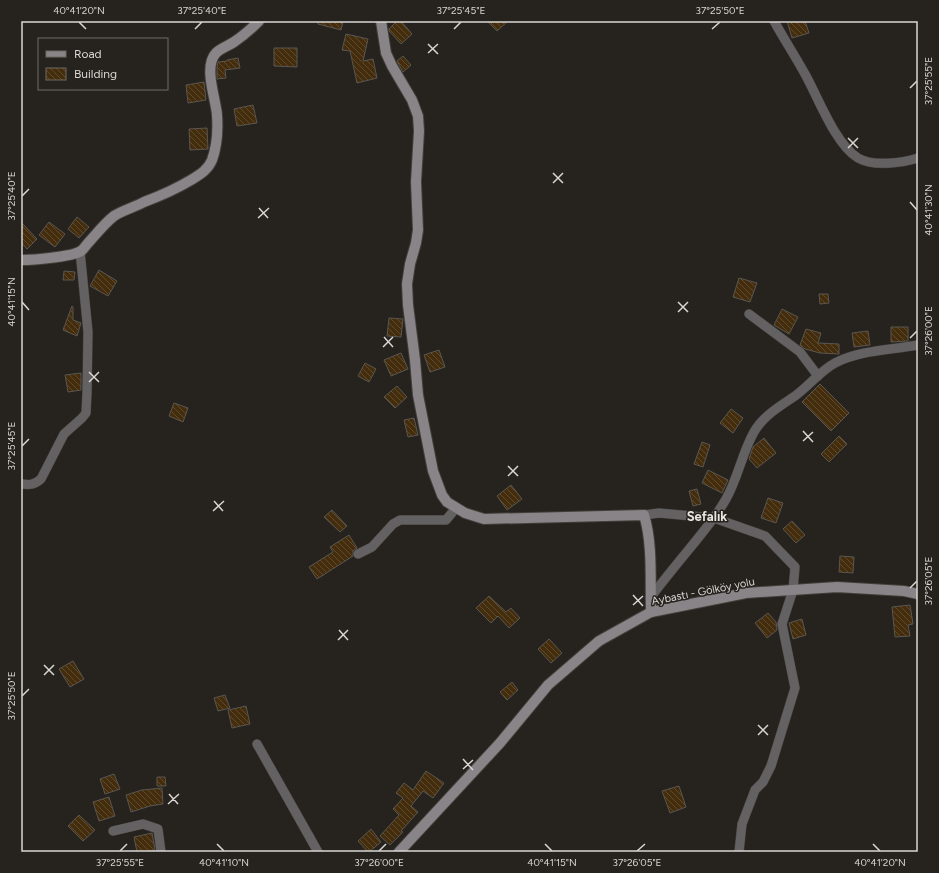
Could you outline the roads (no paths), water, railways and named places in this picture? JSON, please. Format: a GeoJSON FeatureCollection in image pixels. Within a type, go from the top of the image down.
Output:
{"type":"FeatureCollection","features":[{"type":"Feature","properties":{"kind":"street"},"geometry":{"type":"LineString","coordinates":[[21,260],[47,258],[80,251],[105,224],[115,216],[176,188],[199,175],[207,168],[212,160],[217,130],[217,113],[210,68],[212,60],[215,54],[235,41],[260,21]]}},
{"type":"Feature","properties":{"kind":"street"},"geometry":{"type":"LineString","coordinates":[[382,21],[386,53],[412,100],[418,116],[419,131],[416,182],[418,230],[407,284],[408,305],[418,395],[433,471],[442,495],[447,502],[465,514],[484,519],[644,515],[659,512],[714,518],[765,536],[795,566],[793,590],[782,624],[795,688],[771,766],[763,782],[755,790],[742,824],[739,852]]}},
{"type":"Feature","properties":{"kind":"street"},"geometry":{"type":"LineString","coordinates":[[774,21],[805,74],[836,133],[848,149],[858,158],[867,162],[880,163],[908,161],[918,158]]}},
{"type":"Feature","properties":{"kind":"street"},"geometry":{"type":"LineString","coordinates":[[21,484],[30,485],[41,479],[64,434],[86,413],[88,332],[80,251]]}},
{"type":"Feature","properties":{"kind":"street"},"geometry":{"type":"LineString","coordinates":[[750,314],[800,352],[818,376]]}},
{"type":"Feature","properties":{"kind":"street"},"geometry":{"type":"LineString","coordinates":[[650,598],[714,518],[726,500],[734,484],[754,431],[764,419],[776,408],[834,364],[846,358],[860,354],[918,346]]}},
{"type":"Feature","properties":{"kind":"street"},"geometry":{"type":"LineString","coordinates":[[358,554],[372,547],[392,524],[400,520],[446,520],[456,508]]}},
{"type":"Feature","properties":{"kind":"street"},"geometry":{"type":"LineString","coordinates":[[644,515],[648,527],[649,540],[651,612]]}},
{"type":"Feature","properties":{"kind":"street","name":"Aybastı - Gölköy yolu"},"geometry":{"type":"LineString","coordinates":[[399,852],[500,743],[548,685],[599,641],[651,612],[746,593],[837,587],[904,591],[918,594]]}},
{"type":"Feature","properties":{"kind":"street"},"geometry":{"type":"LineString","coordinates":[[257,744],[318,852]]}},
{"type":"Feature","properties":{"kind":"street"},"geometry":{"type":"LineString","coordinates":[[113,831],[143,824],[158,829],[161,852]]}},
{"type":"Feature","properties":{"kind":"district","name":"Sefalık"},"geometry":{"type":"Point","coordinates":[707,516]}}]}
